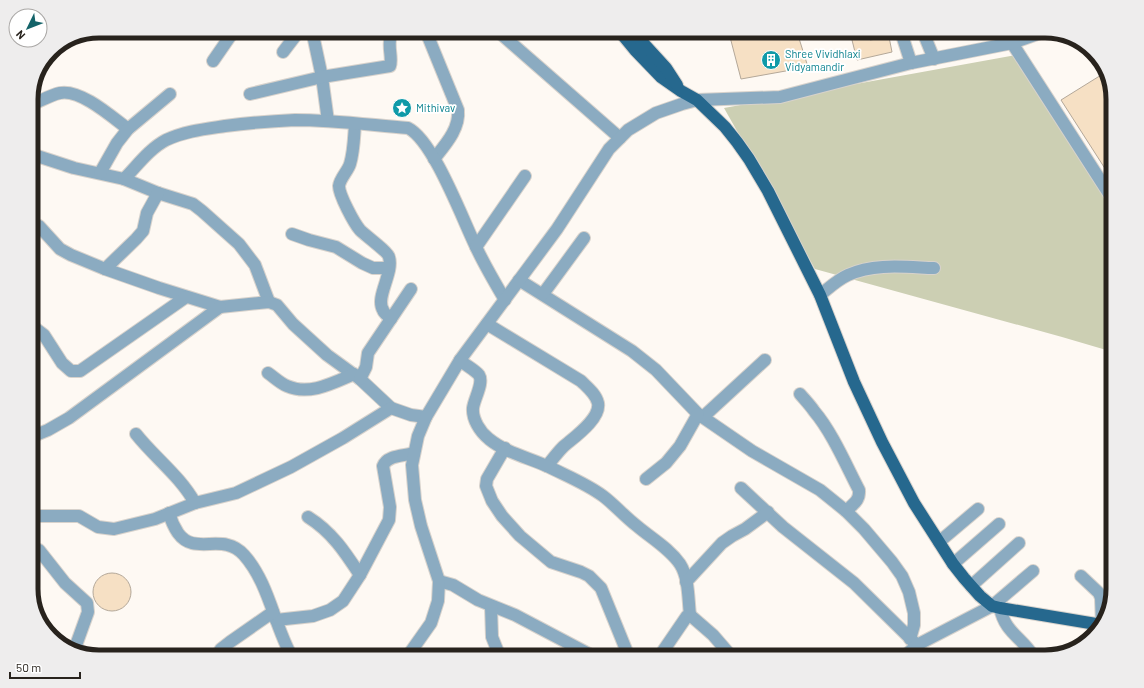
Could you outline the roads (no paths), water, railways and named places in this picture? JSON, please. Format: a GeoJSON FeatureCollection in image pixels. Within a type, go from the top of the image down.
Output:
{"type":"FeatureCollection","features":[{"type":"Feature","properties":{"kind":"main road"},"geometry":{"type":"LineString","coordinates":[[625,38],[661,77],[697,100],[725,127],[749,160],[768,191],[820,294],[854,382],[882,442],[914,503],[953,564],[971,586],[996,607],[1095,624]]}},
{"type":"Feature","properties":{"kind":"main road"},"geometry":{"type":"LineString","coordinates":[[639,38],[666,68],[681,91]]}},
{"type":"Feature","properties":{"kind":"street"},"geometry":{"type":"LineString","coordinates":[[213,61],[229,38]]}},
{"type":"Feature","properties":{"kind":"street"},"geometry":{"type":"LineString","coordinates":[[283,52],[294,38]]}},
{"type":"Feature","properties":{"kind":"street"},"geometry":{"type":"LineString","coordinates":[[314,38],[322,77],[328,121]]}},
{"type":"Feature","properties":{"kind":"street"},"geometry":{"type":"LineString","coordinates":[[250,94],[322,77],[390,66],[389,48],[390,38]]}},
{"type":"Feature","properties":{"kind":"street"},"geometry":{"type":"LineString","coordinates":[[429,38],[458,110],[459,118],[457,126],[434,159]]}},
{"type":"Feature","properties":{"kind":"street"},"geometry":{"type":"LineString","coordinates":[[506,38],[620,138]]}},
{"type":"Feature","properties":{"kind":"street"},"geometry":{"type":"LineString","coordinates":[[903,38],[911,63]]}},
{"type":"Feature","properties":{"kind":"street"},"geometry":{"type":"LineString","coordinates":[[925,38],[934,59]]}},
{"type":"Feature","properties":{"kind":"street"},"geometry":{"type":"LineString","coordinates":[[412,650],[431,623],[438,601],[439,581],[421,526],[415,500],[412,465],[418,436],[426,417],[460,360],[557,228],[609,149],[628,130],[656,113],[697,100],[780,97],[911,63],[1012,43],[1026,38]]}},
{"type":"Feature","properties":{"kind":"street"},"geometry":{"type":"LineString","coordinates":[[1012,43],[1106,189]]}},
{"type":"Feature","properties":{"kind":"street"},"geometry":{"type":"LineString","coordinates":[[38,102],[61,93],[73,93],[85,98],[128,129]]}},
{"type":"Feature","properties":{"kind":"street"},"geometry":{"type":"LineString","coordinates":[[100,173],[117,143],[128,129],[170,94]]}},
{"type":"Feature","properties":{"kind":"street"},"geometry":{"type":"LineString","coordinates":[[124,179],[147,154],[166,141],[183,133],[258,122],[295,120],[328,121],[408,128],[418,136],[434,159],[448,184],[476,247],[505,300]]}},
{"type":"Feature","properties":{"kind":"street"},"geometry":{"type":"LineString","coordinates":[[355,124],[352,154],[349,166],[339,185],[341,194],[359,228],[387,253],[390,258],[389,274],[381,300],[381,305],[383,311],[391,319]]}},
{"type":"Feature","properties":{"kind":"street"},"geometry":{"type":"LineString","coordinates":[[38,156],[74,168],[124,179],[158,193],[193,204],[239,244],[255,265],[269,302]]}},
{"type":"Feature","properties":{"kind":"street"},"geometry":{"type":"LineString","coordinates":[[476,247],[525,176]]}},
{"type":"Feature","properties":{"kind":"street"},"geometry":{"type":"LineString","coordinates":[[105,269],[136,239],[143,230],[147,212],[158,193]]}},
{"type":"Feature","properties":{"kind":"street"},"geometry":{"type":"LineString","coordinates":[[38,226],[60,249],[71,255],[105,269],[186,296],[220,307],[269,302],[277,305],[293,324],[327,355],[357,376],[391,408],[411,415],[426,417]]}},
{"type":"Feature","properties":{"kind":"street"},"geometry":{"type":"LineString","coordinates":[[292,234],[336,247],[373,268],[389,268]]}},
{"type":"Feature","properties":{"kind":"street"},"geometry":{"type":"LineString","coordinates":[[543,294],[584,238]]}},
{"type":"Feature","properties":{"kind":"street"},"geometry":{"type":"LineString","coordinates":[[820,294],[838,280],[866,269],[884,267],[934,268]]}},
{"type":"Feature","properties":{"kind":"street"},"geometry":{"type":"LineString","coordinates":[[519,280],[632,351],[656,370],[700,415],[752,451],[820,490],[846,511],[864,529],[902,576],[909,592],[914,613],[914,642]]}},
{"type":"Feature","properties":{"kind":"street"},"geometry":{"type":"LineString","coordinates":[[268,373],[287,386],[308,390],[357,376],[366,367],[368,353],[411,288]]}},
{"type":"Feature","properties":{"kind":"street"},"geometry":{"type":"LineString","coordinates":[[38,331],[44,335],[62,363],[71,371],[80,371],[186,296]]}},
{"type":"Feature","properties":{"kind":"street"},"geometry":{"type":"LineString","coordinates":[[38,435],[69,418],[220,307]]}},
{"type":"Feature","properties":{"kind":"street"},"geometry":{"type":"LineString","coordinates":[[487,324],[581,381],[592,392],[598,403],[597,410],[590,422],[579,434],[562,448],[547,466]]}},
{"type":"Feature","properties":{"kind":"street"},"geometry":{"type":"LineString","coordinates":[[460,360],[478,375],[480,380],[473,407],[475,420],[482,432],[489,439],[505,448],[578,481],[603,496],[630,521],[672,554],[681,566],[686,582],[690,614],[713,635],[726,650]]}},
{"type":"Feature","properties":{"kind":"street"},"geometry":{"type":"LineString","coordinates":[[646,480],[666,463],[680,446],[700,415],[765,360]]}},
{"type":"Feature","properties":{"kind":"street"},"geometry":{"type":"LineString","coordinates":[[800,394],[823,423],[840,452],[858,490],[859,497],[846,511]]}},
{"type":"Feature","properties":{"kind":"street"},"geometry":{"type":"LineString","coordinates":[[38,516],[79,516],[98,527],[114,529],[155,519],[195,503],[236,493],[284,470],[343,438],[391,408]]}},
{"type":"Feature","properties":{"kind":"street"},"geometry":{"type":"LineString","coordinates":[[136,434],[157,459],[182,483],[195,503]]}},
{"type":"Feature","properties":{"kind":"street"},"geometry":{"type":"LineString","coordinates":[[505,448],[487,479],[486,486],[492,501],[502,516],[520,536],[551,562],[585,574],[594,580],[601,588],[626,650]]}},
{"type":"Feature","properties":{"kind":"street"},"geometry":{"type":"LineString","coordinates":[[220,650],[225,645],[274,616],[313,616],[330,610],[343,600],[360,575],[389,520],[390,507],[383,466],[384,462],[389,459],[414,453]]}},
{"type":"Feature","properties":{"kind":"street"},"geometry":{"type":"LineString","coordinates":[[741,488],[795,536],[854,583],[914,642]]}},
{"type":"Feature","properties":{"kind":"street"},"geometry":{"type":"LineString","coordinates":[[939,542],[978,509]]}},
{"type":"Feature","properties":{"kind":"street"},"geometry":{"type":"LineString","coordinates":[[686,582],[722,543],[746,529],[768,512]]}},
{"type":"Feature","properties":{"kind":"street"},"geometry":{"type":"LineString","coordinates":[[168,513],[178,533],[183,539],[194,544],[223,543],[235,548],[243,554],[255,569],[288,650]]}},
{"type":"Feature","properties":{"kind":"street"},"geometry":{"type":"LineString","coordinates":[[308,517],[318,523],[340,544],[360,575]]}},
{"type":"Feature","properties":{"kind":"street"},"geometry":{"type":"LineString","coordinates":[[953,564],[1000,524]]}},
{"type":"Feature","properties":{"kind":"street"},"geometry":{"type":"LineString","coordinates":[[971,586],[1019,543]]}},
{"type":"Feature","properties":{"kind":"street"},"geometry":{"type":"LineString","coordinates":[[39,550],[65,583],[86,603],[88,612],[76,645]]}},
{"type":"Feature","properties":{"kind":"street"},"geometry":{"type":"LineString","coordinates":[[909,650],[914,642],[996,607],[1033,571]]}},
{"type":"Feature","properties":{"kind":"street"},"geometry":{"type":"LineString","coordinates":[[1081,576],[1099,593],[1101,598],[1101,611]]}},
{"type":"Feature","properties":{"kind":"street"},"geometry":{"type":"LineString","coordinates":[[439,581],[452,585],[491,606],[515,615],[581,650]]}},
{"type":"Feature","properties":{"kind":"street"},"geometry":{"type":"LineString","coordinates":[[491,606],[492,636],[497,650]]}},
{"type":"Feature","properties":{"kind":"street"},"geometry":{"type":"LineString","coordinates":[[996,607],[1006,625],[1028,650]]}},
{"type":"Feature","properties":{"kind":"street"},"geometry":{"type":"LineString","coordinates":[[664,650],[687,616],[690,614]]}},
{"type":"Feature","properties":{"kind":"place","name":"Shree Vividhlaxi Vidyamandir"},"geometry":{"type":"Point","coordinates":[771,60]}},
{"type":"Feature","properties":{"kind":"place","name":"Mithivav"},"geometry":{"type":"Point","coordinates":[402,108]}}]}
